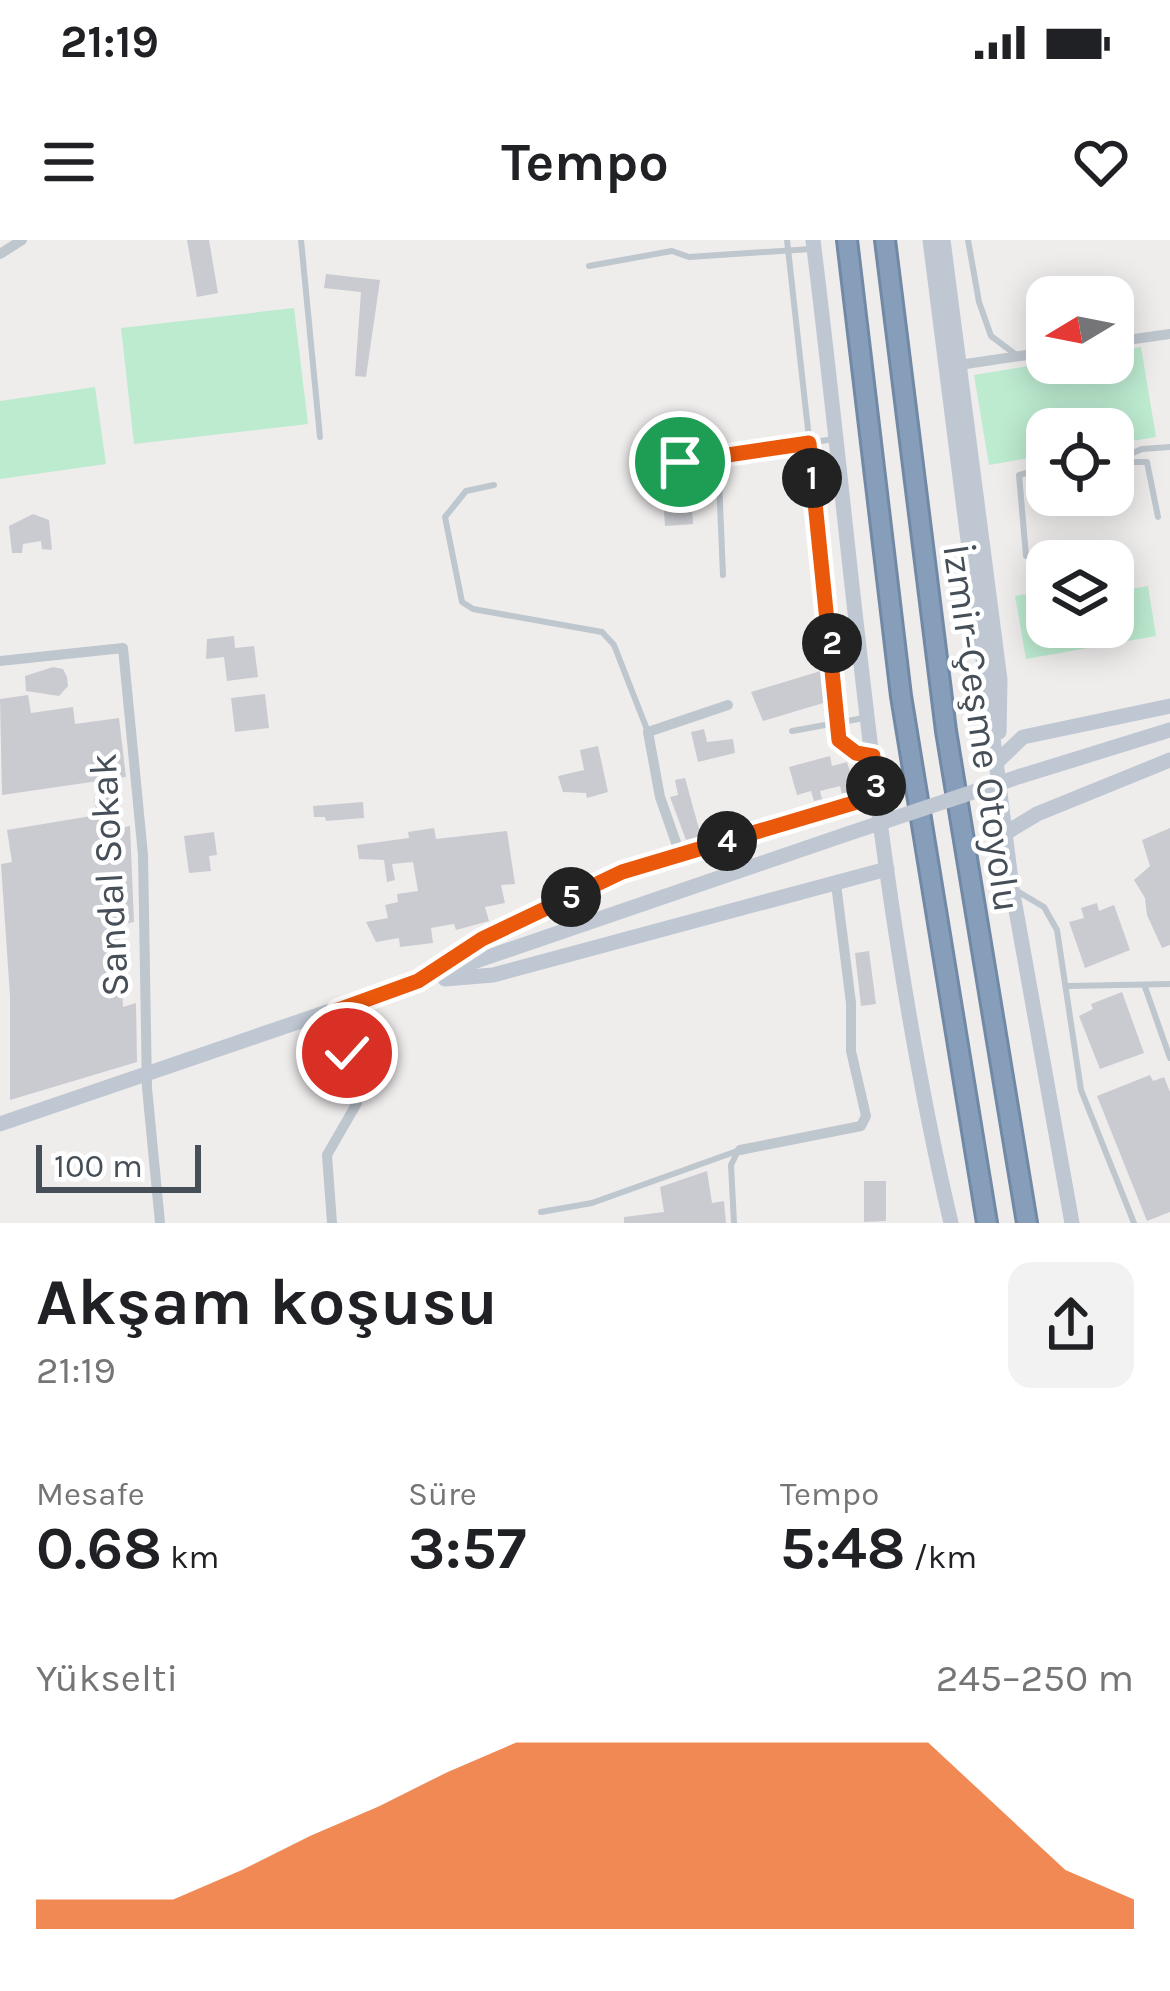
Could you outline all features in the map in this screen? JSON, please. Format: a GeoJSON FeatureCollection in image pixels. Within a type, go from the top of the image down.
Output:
{"type":"FeatureCollection","features":[{"type":"Feature","properties":{"kind":"highway","name":"İzmir-Çeşme Otoyolu"},"geometry":{"type":"LineString","coordinates":[[847,240],[901,696],[987,1223]]}},
{"type":"Feature","properties":{"kind":"highway","name":"İzmir-Çeşme Otoyolu"},"geometry":{"type":"LineString","coordinates":[[885,240],[946,730],[1027,1223]]}},
{"type":"Feature","properties":{"kind":"main road"},"geometry":{"type":"LineString","coordinates":[[930,240],[1009,831],[1012,888],[1072,1223]]}},
{"type":"Feature","properties":{"kind":"main road"},"geometry":{"type":"LineString","coordinates":[[943,240],[1002,719],[997,754]]}},
{"type":"Feature","properties":{"kind":"main road"},"geometry":{"type":"LineString","coordinates":[[814,244],[833,439],[887,869],[951,1223]]}},
{"type":"Feature","properties":{"kind":"main road"},"geometry":{"type":"LineString","coordinates":[[997,754],[1023,736],[1170,706]]}},
{"type":"Feature","properties":{"kind":"main road"},"geometry":{"type":"LineString","coordinates":[[1002,719],[1023,736]]}},
{"type":"Feature","properties":{"kind":"main road"},"geometry":{"type":"LineString","coordinates":[[0,1124],[847,834],[1170,730]]}},
{"type":"Feature","properties":{"kind":"main road"},"geometry":{"type":"LineString","coordinates":[[1009,831],[1037,814],[1170,760]]}},
{"type":"Feature","properties":{"kind":"main road"},"geometry":{"type":"LineString","coordinates":[[418,981],[482,939],[622,872],[823,816],[877,796]]}},
{"type":"Feature","properties":{"kind":"main road"},"geometry":{"type":"LineString","coordinates":[[418,981],[493,975],[887,869]]}},
{"type":"Feature","properties":{"kind":"street"},"geometry":{"type":"LineString","coordinates":[[0,254],[22,240]]}},
{"type":"Feature","properties":{"kind":"street"},"geometry":{"type":"LineString","coordinates":[[1134,339],[1170,334]]}},
{"type":"Feature","properties":{"kind":"street"},"geometry":{"type":"LineString","coordinates":[[959,365],[1026,355]]}},
{"type":"Feature","properties":{"kind":"street","name":"Sandal Sokak"},"geometry":{"type":"LineString","coordinates":[[0,661],[123,648],[142,855],[160,1223]]}},
{"type":"Feature","properties":{"kind":"street"},"geometry":{"type":"LineString","coordinates":[[680,854],[660,797],[648,732],[728,705]]}},
{"type":"Feature","properties":{"kind":"street"},"geometry":{"type":"LineString","coordinates":[[740,1150],[861,1126],[866,1116],[851,1052],[851,1003],[836,884]]}},
{"type":"Feature","properties":{"kind":"street"},"geometry":{"type":"LineString","coordinates":[[332,1223],[327,1155],[357,1103],[338,1010]]}},
{"type":"Feature","properties":{"kind":"lane"},"geometry":{"type":"LineString","coordinates":[[302,240],[320,437]]}},
{"type":"Feature","properties":{"kind":"lane"},"geometry":{"type":"LineString","coordinates":[[670,240],[671,251]]}},
{"type":"Feature","properties":{"kind":"lane"},"geometry":{"type":"LineString","coordinates":[[787,240],[839,740],[856,753],[873,756]]}},
{"type":"Feature","properties":{"kind":"lane"},"geometry":{"type":"LineString","coordinates":[[968,240],[979,302],[992,336],[1018,356]]}},
{"type":"Feature","properties":{"kind":"lane"},"geometry":{"type":"LineString","coordinates":[[589,266],[671,251],[689,257],[788,251],[814,244]]}},
{"type":"Feature","properties":{"kind":"lane"},"geometry":{"type":"LineString","coordinates":[[680,462],[833,439]]}},
{"type":"Feature","properties":{"kind":"lane"},"geometry":{"type":"LineString","coordinates":[[1134,453],[1170,447]]}},
{"type":"Feature","properties":{"kind":"lane"},"geometry":{"type":"LineString","coordinates":[[718,456],[723,575]]}},
{"type":"Feature","properties":{"kind":"lane"},"geometry":{"type":"LineString","coordinates":[[1134,462],[1147,462],[1158,517]]}},
{"type":"Feature","properties":{"kind":"lane"},"geometry":{"type":"LineString","coordinates":[[1026,473],[1019,475],[1026,556]]}},
{"type":"Feature","properties":{"kind":"lane"},"geometry":{"type":"LineString","coordinates":[[494,485],[466,491],[445,518],[462,602],[473,609],[602,632],[614,645],[648,732]]}},
{"type":"Feature","properties":{"kind":"lane"},"geometry":{"type":"LineString","coordinates":[[792,731],[868,718]]}},
{"type":"Feature","properties":{"kind":"lane"},"geometry":{"type":"LineString","coordinates":[[1012,888],[1048,914],[1057,930],[1081,1090],[1134,1223]]}},
{"type":"Feature","properties":{"kind":"lane"},"geometry":{"type":"LineString","coordinates":[[1068,986],[1170,984]]}},
{"type":"Feature","properties":{"kind":"lane"},"geometry":{"type":"LineString","coordinates":[[1145,987],[1170,1058]]}},
{"type":"Feature","properties":{"kind":"lane"},"geometry":{"type":"LineString","coordinates":[[541,1212],[592,1203],[740,1150]]}},
{"type":"Feature","properties":{"kind":"lane"},"geometry":{"type":"LineString","coordinates":[[734,1223],[731,1165],[740,1150]]}},
{"type":"Feature","properties":{"kind":"green space"},"geometry":{"type":"Polygon","coordinates":[[[294,308],[308,424],[134,444],[121,328],[294,308]]]}},
{"type":"Feature","properties":{"kind":"green space"},"geometry":{"type":"Polygon","coordinates":[[[1141,347],[1156,437],[1134,441],[1134,408],[1026,408],[1026,459],[989,465],[974,375],[1026,366],[1026,384],[1134,384],[1134,348],[1141,347]]]}},
{"type":"Feature","properties":{"kind":"green space"},"geometry":{"type":"Polygon","coordinates":[[[95,387],[106,464],[0,479],[0,401],[95,387]]]}},
{"type":"Feature","properties":{"kind":"green space"},"geometry":{"type":"Polygon","coordinates":[[[1148,586],[1156,636],[1134,640],[1134,589],[1148,586]]]}},
{"type":"Feature","properties":{"kind":"green space"},"geometry":{"type":"Polygon","coordinates":[[[1026,594],[1026,648],[1088,648],[1026,659],[1015,596],[1026,594]]]}},
{"type":"Feature","properties":{"kind":"building"},"geometry":{"type":"Polygon","coordinates":[[[187,240],[209,240],[218,293],[197,297],[187,240]]]}},
{"type":"Feature","properties":{"kind":"building"},"geometry":{"type":"Polygon","coordinates":[[[326,274],[380,280],[366,377],[355,376],[361,292],[324,288],[326,274]]]}},
{"type":"Feature","properties":{"kind":"building"},"geometry":{"type":"Polygon","coordinates":[[[690,479],[693,524],[665,526],[662,481],[690,479]]]}},
{"type":"Feature","properties":{"kind":"building"},"geometry":{"type":"Polygon","coordinates":[[[33,514],[49,520],[52,550],[42,549],[41,541],[23,544],[22,553],[12,553],[9,526],[33,514]]]}},
{"type":"Feature","properties":{"kind":"building"},"geometry":{"type":"Polygon","coordinates":[[[234,636],[235,648],[254,646],[258,677],[227,681],[224,657],[206,659],[207,639],[234,636]]]}},
{"type":"Feature","properties":{"kind":"building"},"geometry":{"type":"Polygon","coordinates":[[[53,667],[63,669],[67,677],[68,686],[59,696],[26,691],[25,676],[53,667]]]}},
{"type":"Feature","properties":{"kind":"building"},"geometry":{"type":"Polygon","coordinates":[[[824,670],[830,701],[763,721],[751,692],[824,670]]]}},
{"type":"Feature","properties":{"kind":"building"},"geometry":{"type":"Polygon","coordinates":[[[265,694],[269,728],[235,732],[231,698],[265,694]]]}},
{"type":"Feature","properties":{"kind":"building"},"geometry":{"type":"Polygon","coordinates":[[[28,695],[31,713],[73,707],[75,724],[119,718],[126,777],[2,795],[0,699],[28,695]]]}},
{"type":"Feature","properties":{"kind":"building"},"geometry":{"type":"Polygon","coordinates":[[[704,729],[707,742],[733,739],[735,753],[698,762],[691,732],[704,729]]]}},
{"type":"Feature","properties":{"kind":"building"},"geometry":{"type":"Polygon","coordinates":[[[598,746],[608,792],[587,798],[586,793],[563,792],[558,776],[584,770],[580,750],[598,746]]]}},
{"type":"Feature","properties":{"kind":"building"},"geometry":{"type":"Polygon","coordinates":[[[830,756],[832,766],[847,762],[856,790],[842,794],[840,786],[820,791],[822,799],[814,801],[811,791],[797,795],[789,767],[830,756]]]}},
{"type":"Feature","properties":{"kind":"building"},"geometry":{"type":"Polygon","coordinates":[[[685,778],[701,836],[686,840],[670,797],[678,795],[675,780],[685,778]]]}},
{"type":"Feature","properties":{"kind":"building"},"geometry":{"type":"Polygon","coordinates":[[[110,795],[115,829],[130,826],[134,922],[119,925],[123,1007],[136,1003],[137,1062],[10,1100],[10,996],[1,864],[12,862],[7,830],[97,815],[94,798],[110,795]]]}},
{"type":"Feature","properties":{"kind":"building"},"geometry":{"type":"Polygon","coordinates":[[[363,802],[364,818],[326,821],[314,817],[313,806],[363,802]]]}},
{"type":"Feature","properties":{"kind":"building"},"geometry":{"type":"Polygon","coordinates":[[[434,828],[436,839],[507,831],[515,884],[501,885],[505,903],[485,907],[489,921],[456,930],[454,924],[431,928],[433,943],[400,947],[399,938],[376,942],[366,922],[388,918],[385,905],[398,902],[397,894],[418,891],[413,862],[392,864],[395,880],[387,882],[384,860],[359,859],[357,845],[409,838],[408,832],[434,828]]]}},
{"type":"Feature","properties":{"kind":"building"},"geometry":{"type":"Polygon","coordinates":[[[1170,828],[1170,945],[1162,948],[1134,880],[1150,866],[1142,840],[1170,828]]]}},
{"type":"Feature","properties":{"kind":"building"},"geometry":{"type":"Polygon","coordinates":[[[214,832],[217,855],[209,856],[211,871],[189,873],[184,836],[214,832]]]}},
{"type":"Feature","properties":{"kind":"building"},"geometry":{"type":"Polygon","coordinates":[[[1097,903],[1099,911],[1114,905],[1130,950],[1085,968],[1069,922],[1084,918],[1081,908],[1097,903]]]}},
{"type":"Feature","properties":{"kind":"building"},"geometry":{"type":"Polygon","coordinates":[[[869,951],[876,1004],[861,1006],[855,953],[869,951]]]}},
{"type":"Feature","properties":{"kind":"building"},"geometry":{"type":"Polygon","coordinates":[[[1122,992],[1144,1053],[1100,1069],[1079,1016],[1093,1009],[1091,1004],[1122,992]]]}},
{"type":"Feature","properties":{"kind":"building"},"geometry":{"type":"Polygon","coordinates":[[[1150,1075],[1153,1081],[1164,1077],[1170,1092],[1170,1212],[1147,1221],[1097,1096],[1150,1075]]]}},
{"type":"Feature","properties":{"kind":"building"},"geometry":{"type":"Polygon","coordinates":[[[707,1171],[712,1203],[724,1201],[726,1223],[624,1223],[624,1217],[664,1212],[660,1187],[707,1171]]]}},
{"type":"Feature","properties":{"kind":"building"},"geometry":{"type":"Polygon","coordinates":[[[864,1181],[886,1181],[886,1221],[864,1222],[864,1181]]]}},
{"type":"Feature","properties":{"kind":"route"},"geometry":{"type":"LineString","coordinates":[[347,1053],[338,1010],[418,981],[482,939],[622,872],[823,816],[877,796],[873,756],[856,753],[839,740],[809,443],[680,462]]}}]}
